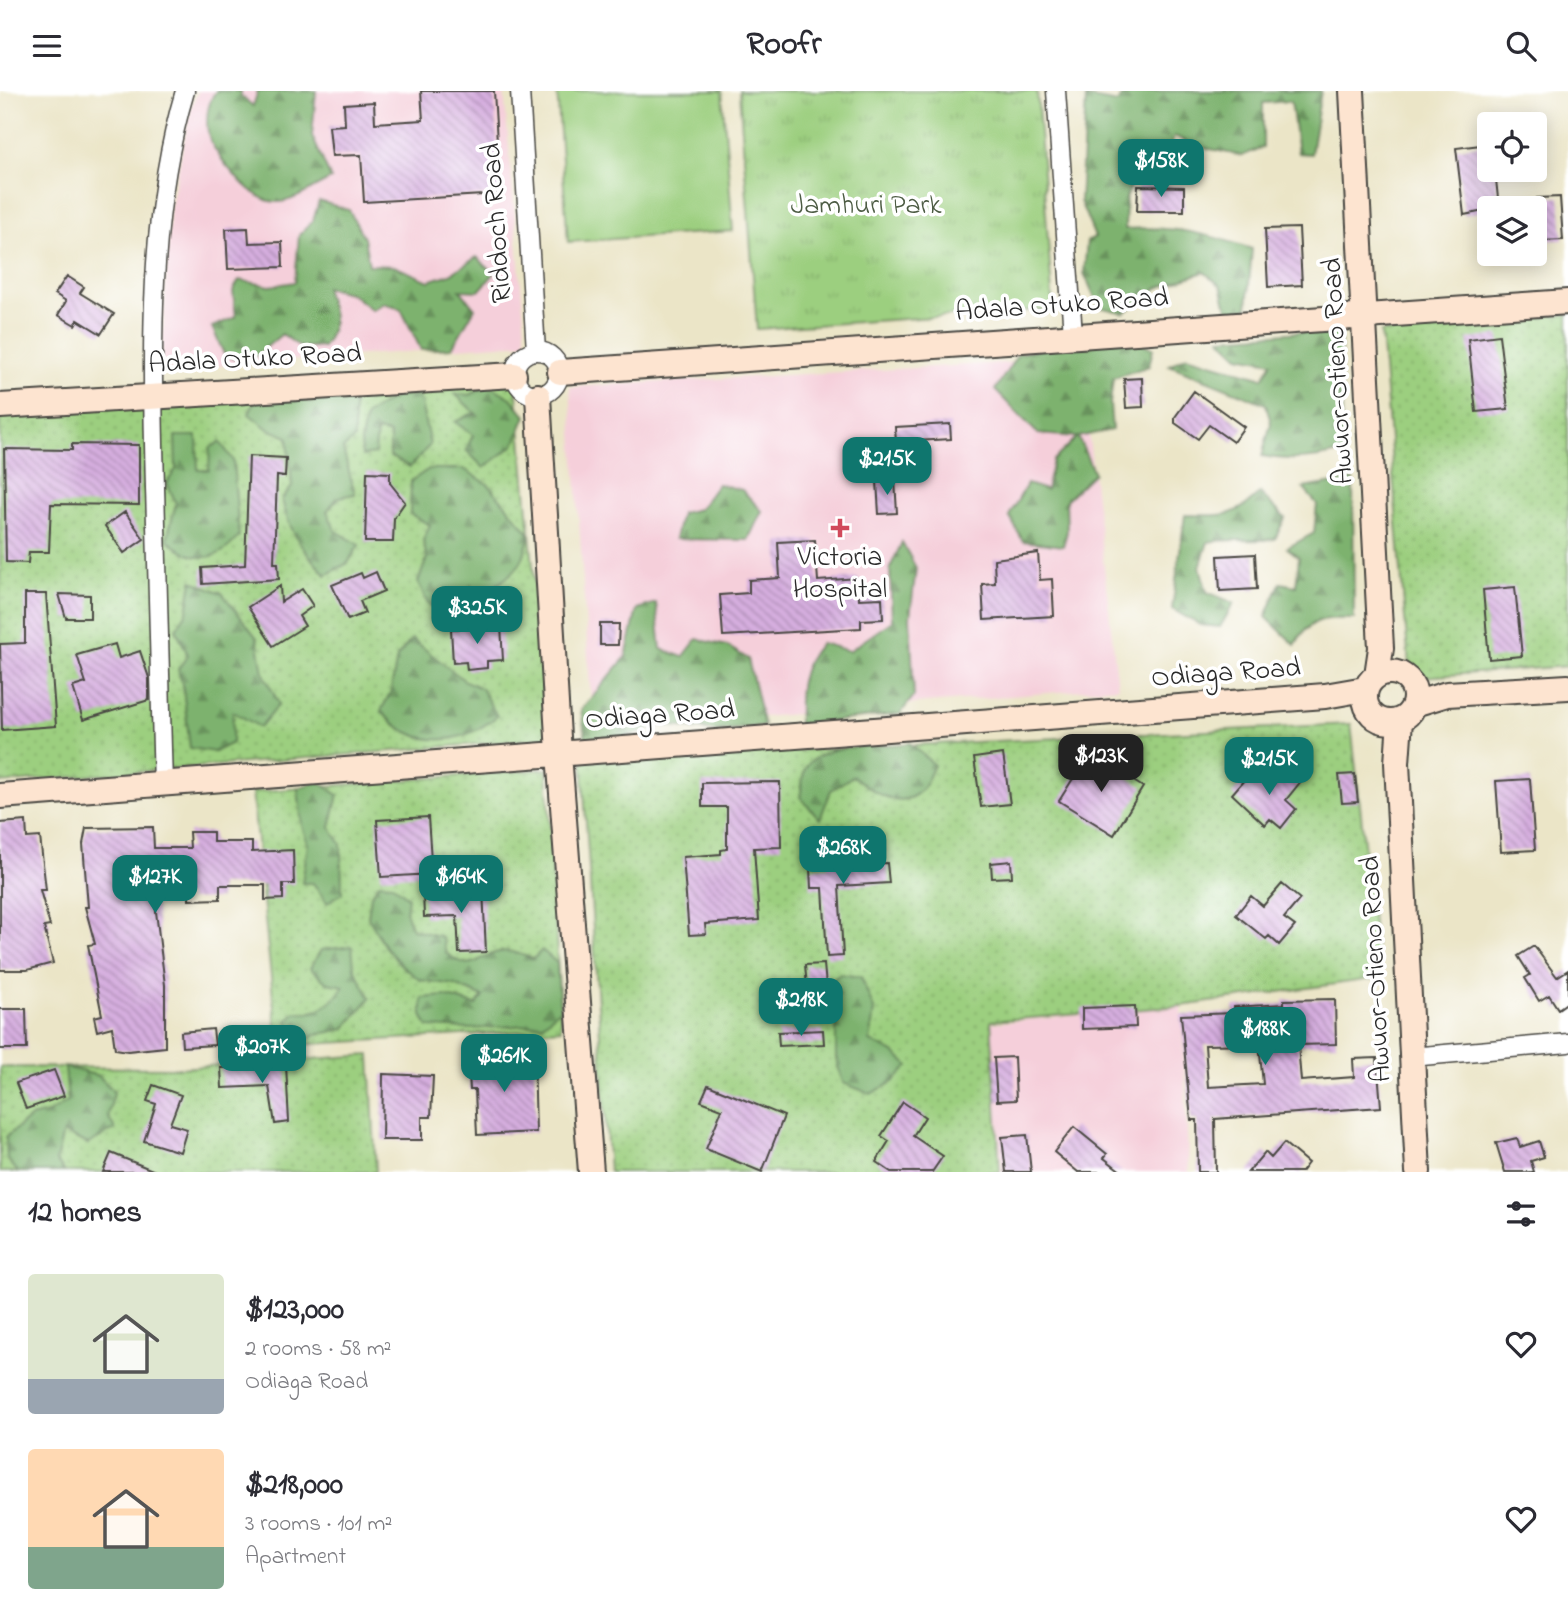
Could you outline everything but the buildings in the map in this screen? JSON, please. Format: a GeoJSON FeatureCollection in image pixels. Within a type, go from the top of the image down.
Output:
{"type":"FeatureCollection","features":[{"type":"Feature","properties":{"kind":"main road","name":"Awuor-Otieno Road"},"geometry":{"type":"LineString","coordinates":[[1352,91],[1366,314],[1381,648],[1390,697],[1397,763],[1418,1172]]}},
{"type":"Feature","properties":{"kind":"main road","name":"Adala Otuko Road"},"geometry":{"type":"LineString","coordinates":[[560,372],[1568,302]]}},
{"type":"Feature","properties":{"kind":"main road","name":"Adala Otuko Road"},"geometry":{"type":"LineString","coordinates":[[0,406],[514,375]]}},
{"type":"Feature","properties":{"kind":"main road"},"geometry":{"type":"LineString","coordinates":[[538,396],[559,754],[591,1172]]}},
{"type":"Feature","properties":{"kind":"main road"},"geometry":{"type":"LineString","coordinates":[[1390,697],[1568,687]]}},
{"type":"Feature","properties":{"kind":"main road","name":"Odiaga Road"},"geometry":{"type":"LineString","coordinates":[[0,796],[163,786],[1325,696],[1390,697]]}},
{"type":"Feature","properties":{"kind":"street"},"geometry":{"type":"LineString","coordinates":[[163,786],[153,395],[160,205],[173,130],[185,91]]}},
{"type":"Feature","properties":{"kind":"street","name":"Riddoch Road"},"geometry":{"type":"LineString","coordinates":[[520,91],[536,351]]}},
{"type":"Feature","properties":{"kind":"street"},"geometry":{"type":"LineString","coordinates":[[1056,91],[1073,335]]}},
{"type":"Feature","properties":{"kind":"street"},"geometry":{"type":"LineString","coordinates":[[536,351],[552,357],[560,372],[554,388],[538,396],[522,390],[514,375],[520,358],[536,351]]}},
{"type":"Feature","properties":{"kind":"street"},"geometry":{"type":"LineString","coordinates":[[1411,1057],[1568,1043]]}},
{"type":"Feature","properties":{"kind":"shaded area"},"geometry":{"type":"Polygon","coordinates":[[[198,91],[504,91],[526,343],[161,370],[170,209],[191,108],[198,91]]]}},
{"type":"Feature","properties":{"kind":"shaded area","name":"Victoria Hospital"},"geometry":{"type":"Polygon","coordinates":[[[1080,359],[1118,687],[593,731],[570,387],[1080,359]]]}},
{"type":"Feature","properties":{"kind":"shaded area"},"geometry":{"type":"Polygon","coordinates":[[[1181,1007],[1189,1172],[1002,1172],[991,1023],[1181,1007]]]}},
{"type":"Feature","properties":{"kind":"green space"},"geometry":{"type":"Polygon","coordinates":[[[216,91],[241,91],[241,96],[253,106],[258,91],[316,91],[312,136],[331,179],[283,202],[267,200],[257,195],[227,167],[209,137],[208,113],[216,91]]]}},
{"type":"Feature","properties":{"kind":"green space"},"geometry":{"type":"Polygon","coordinates":[[[557,91],[722,91],[733,231],[568,242],[557,91]]]}},
{"type":"Feature","properties":{"kind":"green space","name":"Jamhuri Park"},"geometry":{"type":"Polygon","coordinates":[[[739,91],[1037,91],[1053,309],[757,329],[739,91]]]}},
{"type":"Feature","properties":{"kind":"green space"},"geometry":{"type":"Polygon","coordinates":[[[1124,91],[1321,91],[1311,154],[1298,153],[1291,101],[1263,103],[1263,147],[1242,156],[1201,147],[1174,136],[1163,175],[1134,175],[1126,198],[1125,229],[1190,232],[1252,249],[1247,308],[1229,315],[1221,286],[1204,272],[1157,288],[1124,313],[1099,307],[1084,273],[1087,241],[1095,237],[1080,201],[1086,97],[1118,103],[1124,91]]]}},
{"type":"Feature","properties":{"kind":"green space"},"geometry":{"type":"Polygon","coordinates":[[[319,201],[349,210],[364,238],[369,265],[394,266],[429,281],[450,274],[477,257],[494,274],[479,291],[460,290],[475,308],[452,348],[421,350],[401,309],[384,303],[372,310],[352,294],[325,287],[333,324],[323,347],[300,347],[282,334],[246,364],[224,354],[212,327],[236,317],[233,291],[239,280],[270,286],[295,282],[299,235],[313,221],[319,201]]]}},
{"type":"Feature","properties":{"kind":"green space"},"geometry":{"type":"Polygon","coordinates":[[[1568,314],[1568,666],[1410,678],[1381,332],[1568,314]]]}},
{"type":"Feature","properties":{"kind":"green space"},"geometry":{"type":"Polygon","coordinates":[[[1340,329],[1343,452],[1293,459],[1262,456],[1271,423],[1266,404],[1169,365],[1187,356],[1263,378],[1272,362],[1239,356],[1220,338],[1340,329]]]}},
{"type":"Feature","properties":{"kind":"green space"},"geometry":{"type":"Polygon","coordinates":[[[1114,333],[1153,348],[1149,366],[1113,378],[1110,404],[1112,430],[1078,437],[1094,473],[1066,500],[1067,532],[1063,546],[1023,541],[1009,516],[1027,484],[1046,490],[1053,461],[1077,437],[1038,434],[995,390],[1018,354],[1114,333]]]}},
{"type":"Feature","properties":{"kind":"green space"},"geometry":{"type":"Polygon","coordinates":[[[516,383],[549,738],[0,783],[0,405],[516,383]]]}},
{"type":"Feature","properties":{"kind":"green space"},"geometry":{"type":"Polygon","coordinates":[[[489,385],[511,398],[526,416],[514,445],[484,468],[466,450],[473,435],[455,422],[471,414],[477,415],[455,394],[470,395],[489,385]]]}},
{"type":"Feature","properties":{"kind":"green space"},"geometry":{"type":"Polygon","coordinates":[[[277,388],[311,402],[331,398],[354,403],[354,439],[343,449],[355,494],[339,497],[327,511],[335,530],[359,545],[348,563],[326,575],[298,540],[285,511],[282,499],[292,487],[288,437],[268,429],[249,414],[258,394],[277,388]]]}},
{"type":"Feature","properties":{"kind":"green space"},"geometry":{"type":"Polygon","coordinates":[[[419,394],[430,445],[410,467],[390,457],[390,434],[377,431],[375,454],[362,456],[361,441],[366,415],[397,396],[419,394]]]}},
{"type":"Feature","properties":{"kind":"green space"},"geometry":{"type":"Polygon","coordinates":[[[175,436],[197,436],[198,470],[209,470],[210,448],[220,442],[233,460],[239,536],[222,552],[213,556],[186,553],[167,539],[176,503],[167,483],[176,469],[175,436]]]}},
{"type":"Feature","properties":{"kind":"green space"},"geometry":{"type":"Polygon","coordinates":[[[429,469],[464,469],[489,485],[530,534],[523,558],[515,570],[483,600],[457,593],[455,610],[445,616],[427,602],[418,582],[427,558],[423,540],[430,525],[410,514],[411,481],[429,469]]]}},
{"type":"Feature","properties":{"kind":"green space"},"geometry":{"type":"Polygon","coordinates":[[[1353,480],[1354,619],[1326,619],[1312,624],[1295,645],[1266,617],[1280,583],[1296,586],[1299,557],[1287,548],[1314,533],[1317,504],[1303,488],[1353,480]]]}},
{"type":"Feature","properties":{"kind":"green space"},"geometry":{"type":"Polygon","coordinates":[[[718,484],[742,490],[762,511],[748,540],[675,539],[681,513],[699,509],[718,484]]]}},
{"type":"Feature","properties":{"kind":"green space"},"geometry":{"type":"Polygon","coordinates":[[[1260,493],[1285,518],[1275,539],[1208,542],[1200,567],[1207,592],[1234,603],[1220,627],[1200,625],[1172,609],[1185,515],[1234,512],[1260,493]]]}},
{"type":"Feature","properties":{"kind":"green space"},"geometry":{"type":"Polygon","coordinates":[[[902,542],[916,568],[910,617],[914,696],[900,714],[799,725],[801,681],[813,652],[821,643],[849,651],[892,621],[890,568],[902,542]]]}},
{"type":"Feature","properties":{"kind":"green space"},"geometry":{"type":"Polygon","coordinates":[[[192,581],[222,593],[257,638],[263,672],[279,704],[260,727],[233,712],[232,743],[214,752],[190,748],[178,669],[188,655],[176,629],[187,612],[192,581]]]}},
{"type":"Feature","properties":{"kind":"green space"},"geometry":{"type":"Polygon","coordinates":[[[656,603],[661,649],[683,657],[697,639],[727,646],[748,659],[764,726],[716,731],[663,725],[621,738],[586,740],[581,710],[626,657],[637,609],[656,603]]]}},
{"type":"Feature","properties":{"kind":"green space"},"geometry":{"type":"Polygon","coordinates":[[[412,639],[465,681],[481,688],[497,716],[468,734],[453,738],[422,737],[394,723],[381,711],[391,691],[397,657],[412,639]]]}},
{"type":"Feature","properties":{"kind":"green space"},"geometry":{"type":"Polygon","coordinates":[[[1351,724],[1379,978],[1181,1006],[991,1021],[1000,1172],[609,1172],[582,761],[1351,724]]]}},
{"type":"Feature","properties":{"kind":"green space"},"geometry":{"type":"Polygon","coordinates":[[[910,743],[934,765],[927,782],[913,797],[886,797],[853,776],[831,790],[820,819],[800,797],[805,769],[824,753],[852,747],[910,743]]]}},
{"type":"Feature","properties":{"kind":"green space"},"geometry":{"type":"Polygon","coordinates":[[[547,769],[561,1029],[278,1046],[252,792],[547,769]]]}},
{"type":"Feature","properties":{"kind":"green space"},"geometry":{"type":"Polygon","coordinates":[[[318,781],[338,795],[330,827],[341,844],[342,893],[327,903],[313,883],[302,883],[308,844],[302,826],[298,788],[318,781]]]}},
{"type":"Feature","properties":{"kind":"green space"},"geometry":{"type":"Polygon","coordinates":[[[379,883],[392,884],[408,897],[406,914],[412,929],[442,937],[446,953],[463,963],[474,963],[490,954],[503,951],[533,959],[542,950],[557,963],[560,1009],[543,1024],[469,1029],[428,1027],[422,1015],[422,998],[445,996],[476,1005],[483,997],[455,985],[420,980],[403,967],[385,947],[368,917],[371,895],[379,883]]]}},
{"type":"Feature","properties":{"kind":"green space"},"geometry":{"type":"Polygon","coordinates":[[[352,946],[354,968],[370,998],[344,1029],[315,1035],[301,1044],[287,1021],[295,1012],[310,1012],[323,1007],[335,998],[344,986],[327,983],[310,968],[321,950],[352,946]]]}},
{"type":"Feature","properties":{"kind":"green space"},"geometry":{"type":"Polygon","coordinates":[[[840,974],[861,977],[874,1009],[870,1041],[894,1053],[909,1066],[893,1082],[871,1094],[843,1083],[836,1059],[836,1020],[812,1018],[796,1007],[840,974]]]}},
{"type":"Feature","properties":{"kind":"green space"},"geometry":{"type":"Polygon","coordinates":[[[370,1055],[376,1172],[0,1172],[0,1067],[179,1068],[370,1055]]]}},
{"type":"Feature","properties":{"kind":"green space"},"geometry":{"type":"Polygon","coordinates":[[[65,1067],[99,1076],[114,1092],[108,1116],[115,1129],[88,1144],[63,1133],[56,1161],[65,1172],[18,1172],[7,1159],[6,1137],[31,1117],[48,1113],[68,1101],[65,1067]]]}},
{"type":"Feature","properties":{"kind":"place","name":"Victoria Hospital"},"geometry":{"type":"Point","coordinates":[840,528]}}]}
